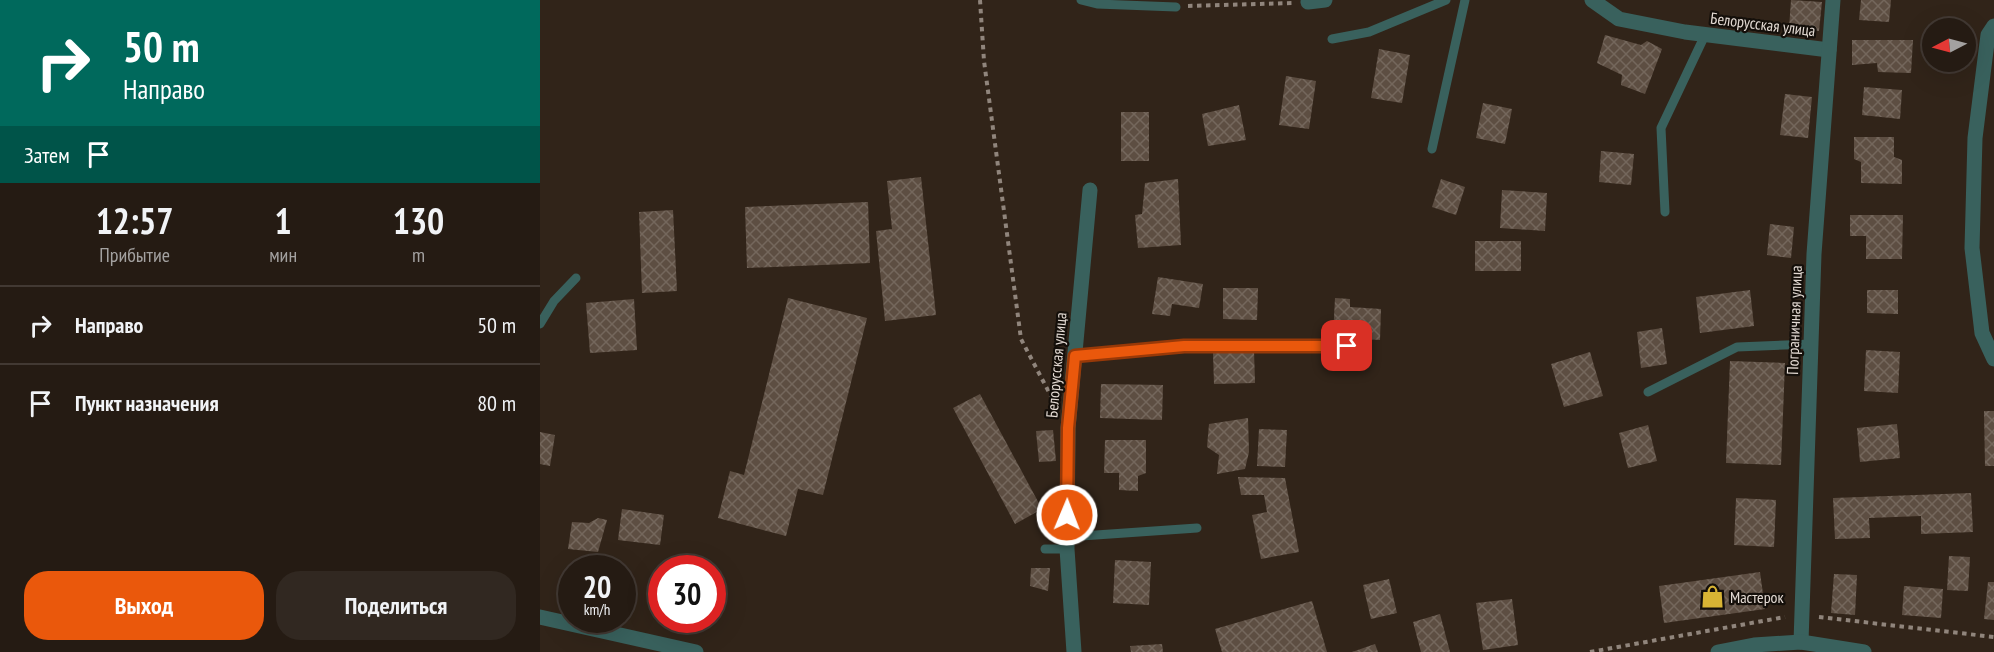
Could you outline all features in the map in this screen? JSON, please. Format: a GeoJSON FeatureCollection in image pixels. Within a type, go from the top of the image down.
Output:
{"type":"FeatureCollection","features":[{"type":"Feature","properties":{"kind":"street"},"geometry":{"type":"LineString","coordinates":[[1308,2],[1325,0]]}},
{"type":"Feature","properties":{"kind":"street","name":"Белорусская улица"},"geometry":{"type":"LineString","coordinates":[[1592,0],[1619,19],[1705,35],[1829,50]]}},
{"type":"Feature","properties":{"kind":"street","name":"Пограничная улица"},"geometry":{"type":"LineString","coordinates":[[1801,642],[1814,254],[1833,0]]}},
{"type":"Feature","properties":{"kind":"street"},"geometry":{"type":"LineString","coordinates":[[1994,26],[1988,35],[1975,138],[1972,248],[1982,333],[1994,359]]}},
{"type":"Feature","properties":{"kind":"street","name":"Белорусская улица"},"geometry":{"type":"LineString","coordinates":[[1074,652],[1067,543],[1068,428],[1090,190]]}},
{"type":"Feature","properties":{"kind":"street"},"geometry":{"type":"LineString","coordinates":[[540,617],[671,649],[696,652]]}},
{"type":"Feature","properties":{"kind":"street"},"geometry":{"type":"LineString","coordinates":[[1718,652],[1754,645],[1801,642],[1864,652]]}},
{"type":"Feature","properties":{"kind":"lane"},"geometry":{"type":"LineString","coordinates":[[1081,0],[1097,4],[1176,7]]}},
{"type":"Feature","properties":{"kind":"lane"},"geometry":{"type":"LineString","coordinates":[[1332,39],[1369,32],[1446,0]]}},
{"type":"Feature","properties":{"kind":"lane"},"geometry":{"type":"LineString","coordinates":[[1432,148],[1465,0]]}},
{"type":"Feature","properties":{"kind":"lane"},"geometry":{"type":"LineString","coordinates":[[1665,212],[1661,128],[1705,35]]}},
{"type":"Feature","properties":{"kind":"lane"},"geometry":{"type":"LineString","coordinates":[[540,324],[554,301],[576,278]]}},
{"type":"Feature","properties":{"kind":"lane"},"geometry":{"type":"LineString","coordinates":[[1648,392],[1737,347],[1812,344]]}},
{"type":"Feature","properties":{"kind":"lane"},"geometry":{"type":"LineString","coordinates":[[1075,356],[1184,346],[1347,346]]}},
{"type":"Feature","properties":{"kind":"lane"},"geometry":{"type":"LineString","coordinates":[[1045,549],[1067,543],[1197,528]]}},
{"type":"Feature","properties":{"kind":"path"},"geometry":{"type":"LineString","coordinates":[[980,0],[984,61],[1021,339],[1053,399]]}},
{"type":"Feature","properties":{"kind":"path"},"geometry":{"type":"LineString","coordinates":[[1176,7],[1308,2]]}},
{"type":"Feature","properties":{"kind":"building"},"geometry":{"type":"Polygon","coordinates":[[[1791,0],[1822,2],[1819,31],[1789,28],[1791,0]]]}},
{"type":"Feature","properties":{"kind":"building"},"geometry":{"type":"Polygon","coordinates":[[[1861,0],[1891,0],[1889,22],[1859,20],[1861,0]]]}},
{"type":"Feature","properties":{"kind":"building"},"geometry":{"type":"Polygon","coordinates":[[[1605,35],[1641,45],[1647,41],[1662,49],[1645,94],[1621,85],[1622,75],[1597,63],[1605,35]]]}},
{"type":"Feature","properties":{"kind":"building"},"geometry":{"type":"Polygon","coordinates":[[[1852,40],[1913,40],[1911,73],[1878,72],[1877,63],[1852,65],[1852,40]]]}},
{"type":"Feature","properties":{"kind":"building"},"geometry":{"type":"Polygon","coordinates":[[[1379,49],[1410,55],[1402,103],[1371,98],[1379,49]]]}},
{"type":"Feature","properties":{"kind":"building"},"geometry":{"type":"Polygon","coordinates":[[[1286,76],[1316,81],[1309,129],[1279,125],[1286,76]]]}},
{"type":"Feature","properties":{"kind":"building"},"geometry":{"type":"Polygon","coordinates":[[[1864,87],[1902,90],[1900,119],[1862,115],[1864,87]]]}},
{"type":"Feature","properties":{"kind":"building"},"geometry":{"type":"Polygon","coordinates":[[[1785,94],[1812,97],[1808,138],[1780,135],[1785,94]]]}},
{"type":"Feature","properties":{"kind":"building"},"geometry":{"type":"Polygon","coordinates":[[[1483,103],[1512,109],[1505,144],[1476,138],[1483,103]]]}},
{"type":"Feature","properties":{"kind":"building"},"geometry":{"type":"Polygon","coordinates":[[[1239,105],[1246,140],[1208,146],[1202,114],[1239,105]]]}},
{"type":"Feature","properties":{"kind":"building"},"geometry":{"type":"Polygon","coordinates":[[[1121,112],[1149,112],[1149,161],[1121,161],[1121,112]]]}},
{"type":"Feature","properties":{"kind":"building"},"geometry":{"type":"Polygon","coordinates":[[[1854,137],[1894,137],[1894,157],[1902,160],[1902,184],[1861,183],[1861,162],[1854,159],[1854,137]]]}},
{"type":"Feature","properties":{"kind":"building"},"geometry":{"type":"Polygon","coordinates":[[[1601,151],[1634,154],[1631,185],[1599,182],[1601,151]]]}},
{"type":"Feature","properties":{"kind":"building"},"geometry":{"type":"Polygon","coordinates":[[[921,177],[936,315],[885,321],[876,231],[892,229],[887,181],[921,177]]]}},
{"type":"Feature","properties":{"kind":"building"},"geometry":{"type":"Polygon","coordinates":[[[1178,179],[1181,245],[1138,248],[1135,215],[1142,214],[1145,183],[1178,179]]]}},
{"type":"Feature","properties":{"kind":"building"},"geometry":{"type":"Polygon","coordinates":[[[1441,179],[1465,187],[1456,215],[1432,207],[1441,179]]]}},
{"type":"Feature","properties":{"kind":"building"},"geometry":{"type":"Polygon","coordinates":[[[1502,190],[1547,193],[1545,231],[1500,228],[1502,190]]]}},
{"type":"Feature","properties":{"kind":"building"},"geometry":{"type":"Polygon","coordinates":[[[868,202],[870,263],[747,268],[745,207],[868,202]]]}},
{"type":"Feature","properties":{"kind":"building"},"geometry":{"type":"Polygon","coordinates":[[[673,210],[677,291],[642,293],[639,212],[673,210]]]}},
{"type":"Feature","properties":{"kind":"building"},"geometry":{"type":"Polygon","coordinates":[[[1850,215],[1903,215],[1902,259],[1866,259],[1866,236],[1850,236],[1850,215]]]}},
{"type":"Feature","properties":{"kind":"building"},"geometry":{"type":"Polygon","coordinates":[[[1770,224],[1794,227],[1791,258],[1767,255],[1770,224]]]}},
{"type":"Feature","properties":{"kind":"building"},"geometry":{"type":"Polygon","coordinates":[[[1475,241],[1521,241],[1521,271],[1475,271],[1475,241]]]}},
{"type":"Feature","properties":{"kind":"building"},"geometry":{"type":"Polygon","coordinates":[[[1158,277],[1203,284],[1199,308],[1172,304],[1170,316],[1152,314],[1158,277]]]}},
{"type":"Feature","properties":{"kind":"building"},"geometry":{"type":"Polygon","coordinates":[[[1223,288],[1258,288],[1257,320],[1223,319],[1223,288]]]}},
{"type":"Feature","properties":{"kind":"building"},"geometry":{"type":"Polygon","coordinates":[[[1750,290],[1754,326],[1700,333],[1696,297],[1750,290]]]}},
{"type":"Feature","properties":{"kind":"building"},"geometry":{"type":"Polygon","coordinates":[[[1867,290],[1898,290],[1898,314],[1867,313],[1867,290]]]}},
{"type":"Feature","properties":{"kind":"building"},"geometry":{"type":"Polygon","coordinates":[[[788,298],[867,318],[823,495],[798,489],[786,536],[718,518],[730,471],[744,475],[788,298]]]}},
{"type":"Feature","properties":{"kind":"building"},"geometry":{"type":"Polygon","coordinates":[[[1335,298],[1350,299],[1350,307],[1381,309],[1380,340],[1333,337],[1335,298]]]}},
{"type":"Feature","properties":{"kind":"building"},"geometry":{"type":"Polygon","coordinates":[[[634,299],[637,350],[590,353],[586,303],[634,299]]]}},
{"type":"Feature","properties":{"kind":"building"},"geometry":{"type":"Polygon","coordinates":[[[1662,328],[1667,364],[1641,368],[1637,332],[1662,328]]]}},
{"type":"Feature","properties":{"kind":"building"},"geometry":{"type":"Polygon","coordinates":[[[1866,350],[1900,352],[1898,393],[1864,391],[1866,350]]]}},
{"type":"Feature","properties":{"kind":"building"},"geometry":{"type":"Polygon","coordinates":[[[1254,351],[1255,383],[1214,384],[1213,353],[1254,351]]]}},
{"type":"Feature","properties":{"kind":"building"},"geometry":{"type":"Polygon","coordinates":[[[1590,352],[1603,396],[1564,407],[1551,364],[1590,352]]]}},
{"type":"Feature","properties":{"kind":"building"},"geometry":{"type":"Polygon","coordinates":[[[1730,361],[1785,363],[1781,465],[1726,463],[1730,361]]]}},
{"type":"Feature","properties":{"kind":"building"},"geometry":{"type":"Polygon","coordinates":[[[1101,384],[1163,385],[1162,420],[1100,418],[1101,384]]]}},
{"type":"Feature","properties":{"kind":"building"},"geometry":{"type":"Polygon","coordinates":[[[980,394],[1042,509],[1015,524],[953,408],[980,394]]]}},
{"type":"Feature","properties":{"kind":"building"},"geometry":{"type":"Polygon","coordinates":[[[1984,411],[1994,411],[1994,466],[1985,466],[1984,411]]]}},
{"type":"Feature","properties":{"kind":"building"},"geometry":{"type":"Polygon","coordinates":[[[1248,418],[1249,452],[1245,469],[1217,474],[1219,455],[1207,447],[1209,424],[1248,418]]]}},
{"type":"Feature","properties":{"kind":"building"},"geometry":{"type":"Polygon","coordinates":[[[1897,424],[1900,458],[1860,462],[1857,428],[1897,424]]]}},
{"type":"Feature","properties":{"kind":"building"},"geometry":{"type":"Polygon","coordinates":[[[1648,425],[1657,461],[1628,468],[1619,433],[1648,425]]]}},
{"type":"Feature","properties":{"kind":"building"},"geometry":{"type":"Polygon","coordinates":[[[1259,429],[1287,430],[1285,467],[1257,466],[1259,429]]]}},
{"type":"Feature","properties":{"kind":"building"},"geometry":{"type":"Polygon","coordinates":[[[1053,430],[1056,461],[1039,462],[1036,431],[1053,430]]]}},
{"type":"Feature","properties":{"kind":"building"},"geometry":{"type":"Polygon","coordinates":[[[540,432],[555,435],[550,466],[540,464],[540,432]]]}},
{"type":"Feature","properties":{"kind":"building"},"geometry":{"type":"Polygon","coordinates":[[[1105,440],[1146,440],[1146,473],[1138,476],[1138,491],[1119,490],[1119,473],[1104,473],[1105,440]]]}},
{"type":"Feature","properties":{"kind":"building"},"geometry":{"type":"Polygon","coordinates":[[[1238,477],[1285,478],[1299,552],[1261,559],[1252,515],[1267,512],[1264,495],[1241,495],[1238,477]]]}},
{"type":"Feature","properties":{"kind":"building"},"geometry":{"type":"Polygon","coordinates":[[[1971,493],[1973,532],[1921,534],[1921,516],[1869,518],[1870,538],[1835,539],[1833,498],[1971,493]]]}},
{"type":"Feature","properties":{"kind":"building"},"geometry":{"type":"Polygon","coordinates":[[[1736,498],[1776,500],[1774,547],[1734,545],[1736,498]]]}},
{"type":"Feature","properties":{"kind":"building"},"geometry":{"type":"Polygon","coordinates":[[[622,509],[664,515],[660,545],[618,540],[622,509]]]}},
{"type":"Feature","properties":{"kind":"building"},"geometry":{"type":"Polygon","coordinates":[[[598,518],[607,520],[598,552],[568,549],[572,522],[589,523],[598,518]]]}},
{"type":"Feature","properties":{"kind":"building"},"geometry":{"type":"Polygon","coordinates":[[[1949,556],[1970,557],[1968,591],[1947,590],[1949,556]]]}},
{"type":"Feature","properties":{"kind":"building"},"geometry":{"type":"Polygon","coordinates":[[[1115,560],[1151,562],[1149,605],[1113,603],[1115,560]]]}},
{"type":"Feature","properties":{"kind":"building"},"geometry":{"type":"Polygon","coordinates":[[[1031,568],[1050,568],[1048,591],[1030,586],[1031,568]]]}},
{"type":"Feature","properties":{"kind":"building","name":"Мастерок"},"geometry":{"type":"Polygon","coordinates":[[[1760,572],[1765,609],[1664,623],[1659,586],[1760,572]]]}},
{"type":"Feature","properties":{"kind":"building"},"geometry":{"type":"Polygon","coordinates":[[[1834,574],[1857,575],[1855,615],[1831,613],[1834,574]]]}},
{"type":"Feature","properties":{"kind":"building"},"geometry":{"type":"Polygon","coordinates":[[[1389,579],[1397,613],[1371,619],[1363,585],[1389,579]]]}},
{"type":"Feature","properties":{"kind":"building"},"geometry":{"type":"Polygon","coordinates":[[[1988,582],[1994,582],[1994,620],[1984,619],[1988,582]]]}},
{"type":"Feature","properties":{"kind":"building"},"geometry":{"type":"Polygon","coordinates":[[[1904,586],[1943,589],[1941,618],[1902,615],[1904,586]]]}},
{"type":"Feature","properties":{"kind":"building"},"geometry":{"type":"Polygon","coordinates":[[[1512,599],[1518,645],[1483,650],[1476,603],[1512,599]]]}},
{"type":"Feature","properties":{"kind":"building"},"geometry":{"type":"Polygon","coordinates":[[[1312,601],[1327,652],[1222,652],[1215,629],[1312,601]]]}},
{"type":"Feature","properties":{"kind":"building"},"geometry":{"type":"Polygon","coordinates":[[[1440,614],[1450,652],[1421,652],[1413,622],[1440,614]]]}},
{"type":"Feature","properties":{"kind":"building"},"geometry":{"type":"Polygon","coordinates":[[[1162,644],[1163,652],[1131,652],[1130,646],[1162,644]]]}},
{"type":"Feature","properties":{"kind":"building"},"geometry":{"type":"Polygon","coordinates":[[[1375,644],[1378,652],[1352,652],[1375,644]]]}},
{"type":"Feature","properties":{"kind":"place","name":"Мастерок"},"geometry":{"type":"Point","coordinates":[1712,597]}},
{"type":"Feature","properties":{"kind":"route"},"geometry":{"type":"LineString","coordinates":[[1067,515],[1068,428],[1075,356],[1184,346],[1347,346]]}}]}
